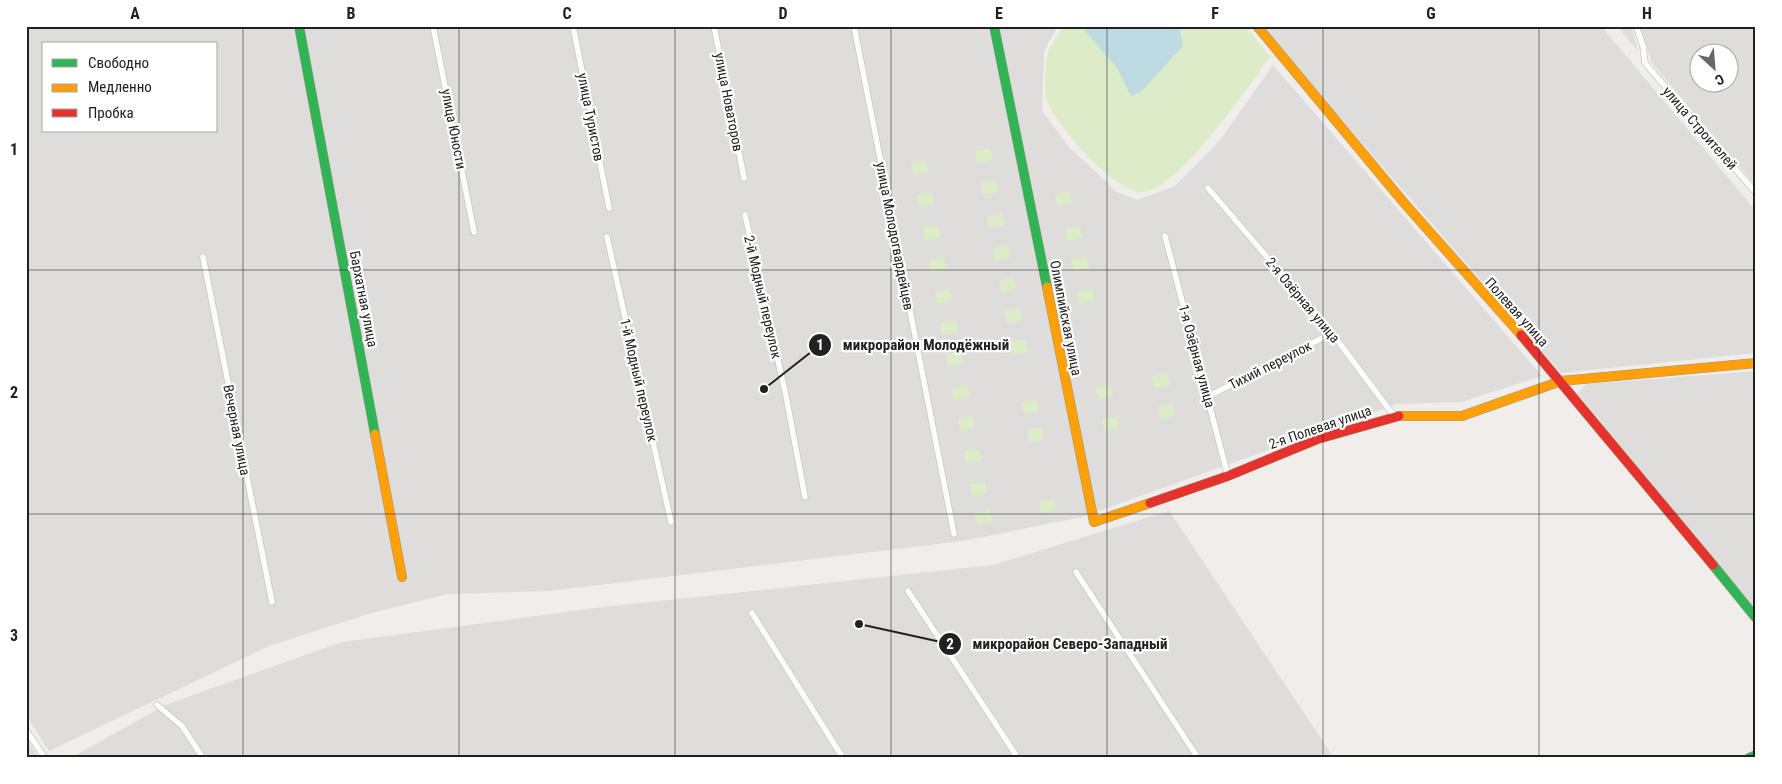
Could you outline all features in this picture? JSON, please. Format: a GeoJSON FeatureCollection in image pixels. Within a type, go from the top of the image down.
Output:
{"type":"FeatureCollection","features":[{"type":"Feature","properties":{"kind":"street","name":"Бархатная улица"},"geometry":{"type":"LineString","coordinates":[[299,26],[402,577]]}},
{"type":"Feature","properties":{"kind":"street","name":"улица Юности"},"geometry":{"type":"LineString","coordinates":[[433,26],[474,232]]}},
{"type":"Feature","properties":{"kind":"street","name":"улица Туристов"},"geometry":{"type":"LineString","coordinates":[[573,26],[608,208]]}},
{"type":"Feature","properties":{"kind":"street","name":"улица Новаторов"},"geometry":{"type":"LineString","coordinates":[[714,26],[744,178]]}},
{"type":"Feature","properties":{"kind":"street","name":"улица Молодогвардейцев"},"geometry":{"type":"LineString","coordinates":[[854,26],[954,534]]}},
{"type":"Feature","properties":{"kind":"street","name":"Олимпийская улица"},"geometry":{"type":"LineString","coordinates":[[994,26],[1094,522]]}},
{"type":"Feature","properties":{"kind":"street","name":"Полевая улица"},"geometry":{"type":"LineString","coordinates":[[1257,26],[1405,204],[1561,381],[1756,618]]}},
{"type":"Feature","properties":{"kind":"street","name":"улица Строителей"},"geometry":{"type":"LineString","coordinates":[[1636,26],[1643,46],[1645,64],[1756,193]]}},
{"type":"Feature","properties":{"kind":"street","name":"2-я Озёрная улица"},"geometry":{"type":"LineString","coordinates":[[1208,188],[1332,333],[1394,416]]}},
{"type":"Feature","properties":{"kind":"street","name":"2-й Модный переулок"},"geometry":{"type":"LineString","coordinates":[[745,215],[786,396],[804,497]]}},
{"type":"Feature","properties":{"kind":"street","name":"1-я Озёрная улица"},"geometry":{"type":"LineString","coordinates":[[1166,236],[1228,476]]}},
{"type":"Feature","properties":{"kind":"street","name":"1-й Модный переулок"},"geometry":{"type":"LineString","coordinates":[[607,237],[671,522]]}},
{"type":"Feature","properties":{"kind":"street","name":"Вечерная улица"},"geometry":{"type":"LineString","coordinates":[[203,257],[272,602]]}},
{"type":"Feature","properties":{"kind":"street","name":"Тихий переулок"},"geometry":{"type":"LineString","coordinates":[[1207,397],[1332,333]]}},
{"type":"Feature","properties":{"kind":"street","name":"2-я Полевая улица"},"geometry":{"type":"LineString","coordinates":[[1094,522],[1228,476],[1318,439],[1394,416],[1462,416],[1535,392],[1561,381],[1756,363]]}},
{"type":"Feature","properties":{"kind":"street"},"geometry":{"type":"LineString","coordinates":[[1076,572],[1198,758]]}},
{"type":"Feature","properties":{"kind":"street"},"geometry":{"type":"LineString","coordinates":[[908,591],[1018,758]]}},
{"type":"Feature","properties":{"kind":"street"},"geometry":{"type":"LineString","coordinates":[[752,613],[843,758]]}},
{"type":"Feature","properties":{"kind":"street"},"geometry":{"type":"LineString","coordinates":[[157,705],[182,726],[203,758]]}},
{"type":"Feature","properties":{"kind":"street"},"geometry":{"type":"LineString","coordinates":[[26,730],[44,757]]}},
{"type":"Feature","properties":{"kind":"street"},"geometry":{"type":"LineString","coordinates":[[1749,758],[1756,754]]}},
{"type":"Feature","properties":{"kind":"shaded area"},"geometry":{"type":"Polygon","coordinates":[[[26,26],[1058,26],[1044,51],[1042,111],[1070,148],[1117,192],[1137,200],[1175,186],[1220,140],[1273,65],[1542,376],[1461,402],[1397,404],[1082,517],[963,541],[549,591],[448,594],[368,614],[269,646],[49,751],[26,715],[26,26]]]}},
{"type":"Feature","properties":{"kind":"shaded area"},"geometry":{"type":"Polygon","coordinates":[[[1261,26],[1601,26],[1756,211],[1756,353],[1561,373],[1261,26]]]}},
{"type":"Feature","properties":{"kind":"shaded area"},"geometry":{"type":"Polygon","coordinates":[[[1617,26],[1631,26],[1638,51],[1617,26]]]}},
{"type":"Feature","properties":{"kind":"shaded area"},"geometry":{"type":"Polygon","coordinates":[[[1640,26],[1756,26],[1756,186],[1652,63],[1640,26]]]}},
{"type":"Feature","properties":{"kind":"shaded area"},"geometry":{"type":"Polygon","coordinates":[[[1756,371],[1756,610],[1577,393],[1587,384],[1756,371]]]}},
{"type":"Feature","properties":{"kind":"shaded area"},"geometry":{"type":"Polygon","coordinates":[[[1169,511],[1334,758],[71,758],[165,705],[342,642],[603,607],[993,565],[1169,511]]]}},
{"type":"Feature","properties":{"kind":"shaded area"},"geometry":{"type":"Polygon","coordinates":[[[26,738],[39,758],[26,758],[26,738]]]}},
{"type":"Feature","properties":{"kind":"green space"},"geometry":{"type":"Polygon","coordinates":[[[1063,26],[1246,26],[1270,57],[1230,112],[1194,155],[1176,173],[1159,186],[1144,192],[1132,190],[1103,170],[1073,139],[1051,109],[1045,95],[1047,56],[1063,26]]]}},
{"type":"Feature","properties":{"kind":"green space"},"geometry":{"type":"Polygon","coordinates":[[[990,148],[993,160],[977,163],[975,151],[990,148]]]}},
{"type":"Feature","properties":{"kind":"green space"},"geometry":{"type":"Polygon","coordinates":[[[926,160],[929,172],[913,175],[911,163],[926,160]]]}},
{"type":"Feature","properties":{"kind":"green space"},"geometry":{"type":"Polygon","coordinates":[[[996,180],[998,192],[983,195],[981,183],[996,180]]]}},
{"type":"Feature","properties":{"kind":"green space"},"geometry":{"type":"Polygon","coordinates":[[[1070,191],[1072,203],[1057,206],[1055,194],[1070,191]]]}},
{"type":"Feature","properties":{"kind":"green space"},"geometry":{"type":"Polygon","coordinates":[[[932,192],[934,204],[919,207],[917,195],[932,192]]]}},
{"type":"Feature","properties":{"kind":"green space"},"geometry":{"type":"Polygon","coordinates":[[[1002,213],[1005,225],[989,228],[987,216],[1002,213]]]}},
{"type":"Feature","properties":{"kind":"green space"},"geometry":{"type":"Polygon","coordinates":[[[938,226],[941,238],[925,240],[923,228],[938,226]]]}},
{"type":"Feature","properties":{"kind":"green space"},"geometry":{"type":"Polygon","coordinates":[[[1080,226],[1082,238],[1067,241],[1065,229],[1080,226]]]}},
{"type":"Feature","properties":{"kind":"green space"},"geometry":{"type":"Polygon","coordinates":[[[1008,245],[1010,257],[995,260],[993,248],[1008,245]]]}},
{"type":"Feature","properties":{"kind":"green space"},"geometry":{"type":"Polygon","coordinates":[[[944,257],[946,269],[931,272],[929,260],[944,257]]]}},
{"type":"Feature","properties":{"kind":"green space"},"geometry":{"type":"Polygon","coordinates":[[[1087,257],[1089,269],[1074,272],[1071,259],[1087,257]]]}},
{"type":"Feature","properties":{"kind":"green space"},"geometry":{"type":"Polygon","coordinates":[[[1014,277],[1016,289],[1001,292],[999,280],[1014,277]]]}},
{"type":"Feature","properties":{"kind":"green space"},"geometry":{"type":"Polygon","coordinates":[[[950,289],[952,301],[937,304],[935,292],[950,289]]]}},
{"type":"Feature","properties":{"kind":"green space"},"geometry":{"type":"Polygon","coordinates":[[[1092,289],[1094,301],[1079,304],[1077,292],[1092,289]]]}},
{"type":"Feature","properties":{"kind":"green space"},"geometry":{"type":"Polygon","coordinates":[[[1020,308],[1022,320],[1007,323],[1004,311],[1020,308]]]}},
{"type":"Feature","properties":{"kind":"green space"},"geometry":{"type":"Polygon","coordinates":[[[956,320],[958,332],[942,335],[940,323],[956,320]]]}},
{"type":"Feature","properties":{"kind":"green space"},"geometry":{"type":"Polygon","coordinates":[[[1025,340],[1028,352],[1012,354],[1010,342],[1025,340]]]}},
{"type":"Feature","properties":{"kind":"green space"},"geometry":{"type":"Polygon","coordinates":[[[961,352],[964,364],[948,367],[946,354],[961,352]]]}},
{"type":"Feature","properties":{"kind":"green space"},"geometry":{"type":"Polygon","coordinates":[[[1167,373],[1170,385],[1154,388],[1152,376],[1167,373]]]}},
{"type":"Feature","properties":{"kind":"green space"},"geometry":{"type":"Polygon","coordinates":[[[967,385],[970,397],[954,400],[952,388],[967,385]]]}},
{"type":"Feature","properties":{"kind":"green space"},"geometry":{"type":"Polygon","coordinates":[[[1111,385],[1113,397],[1098,399],[1095,387],[1111,385]]]}},
{"type":"Feature","properties":{"kind":"green space"},"geometry":{"type":"Polygon","coordinates":[[[1037,400],[1039,412],[1024,414],[1021,402],[1037,400]]]}},
{"type":"Feature","properties":{"kind":"green space"},"geometry":{"type":"Polygon","coordinates":[[[1173,404],[1175,416],[1160,419],[1158,407],[1173,404]]]}},
{"type":"Feature","properties":{"kind":"green space"},"geometry":{"type":"Polygon","coordinates":[[[973,416],[975,428],[960,431],[958,419],[973,416]]]}},
{"type":"Feature","properties":{"kind":"green space"},"geometry":{"type":"Polygon","coordinates":[[[1117,417],[1119,429],[1104,431],[1102,419],[1117,417]]]}},
{"type":"Feature","properties":{"kind":"green space"},"geometry":{"type":"Polygon","coordinates":[[[1042,428],[1044,440],[1029,442],[1027,430],[1042,428]]]}},
{"type":"Feature","properties":{"kind":"green space"},"geometry":{"type":"Polygon","coordinates":[[[979,449],[981,461],[966,463],[964,451],[979,449]]]}},
{"type":"Feature","properties":{"kind":"green space"},"geometry":{"type":"Polygon","coordinates":[[[985,482],[987,494],[972,496],[970,484],[985,482]]]}},
{"type":"Feature","properties":{"kind":"green space"},"geometry":{"type":"Polygon","coordinates":[[[1054,498],[1057,510],[1041,513],[1039,501],[1054,498]]]}},
{"type":"Feature","properties":{"kind":"green space"},"geometry":{"type":"Polygon","coordinates":[[[990,510],[993,522],[977,525],[975,513],[990,510]]]}},
{"type":"Feature","properties":{"kind":"water"},"geometry":{"type":"Polygon","coordinates":[[[1081,26],[1176,26],[1180,30],[1183,46],[1142,91],[1131,96],[1117,68],[1081,26]]]}},
{"type":"Feature","properties":{"kind":"traffic: fast"},"geometry":{"type":"LineString","coordinates":[[299,26],[375,434]]}},
{"type":"Feature","properties":{"kind":"traffic: fast"},"geometry":{"type":"LineString","coordinates":[[994,26],[1047,287]]}},
{"type":"Feature","properties":{"kind":"traffic: fast"},"geometry":{"type":"LineString","coordinates":[[1713,565],[1756,618]]}},
{"type":"Feature","properties":{"kind":"traffic: fast"},"geometry":{"type":"LineString","coordinates":[[1749,758],[1756,755]]}},
{"type":"Feature","properties":{"kind":"traffic: slow"},"geometry":{"type":"LineString","coordinates":[[1257,26],[1405,204],[1521,335]]}},
{"type":"Feature","properties":{"kind":"traffic: slow"},"geometry":{"type":"LineString","coordinates":[[1047,287],[1094,522],[1150,503]]}},
{"type":"Feature","properties":{"kind":"traffic: slow"},"geometry":{"type":"LineString","coordinates":[[1399,416],[1462,416],[1561,381],[1756,363]]}},
{"type":"Feature","properties":{"kind":"traffic: slow"},"geometry":{"type":"LineString","coordinates":[[375,434],[402,577]]}},
{"type":"Feature","properties":{"kind":"traffic: jam"},"geometry":{"type":"LineString","coordinates":[[1521,335],[1713,565]]}},
{"type":"Feature","properties":{"kind":"traffic: jam"},"geometry":{"type":"LineString","coordinates":[[1150,503],[1228,476],[1318,439],[1399,416]]}},
{"type":"Feature","properties":{"kind":"place","name":"микрорайон Молодёжный"},"geometry":{"type":"Point","coordinates":[764,389]}},
{"type":"Feature","properties":{"kind":"place","name":"микрорайон Северо-Западный"},"geometry":{"type":"Point","coordinates":[859,624]}}]}
